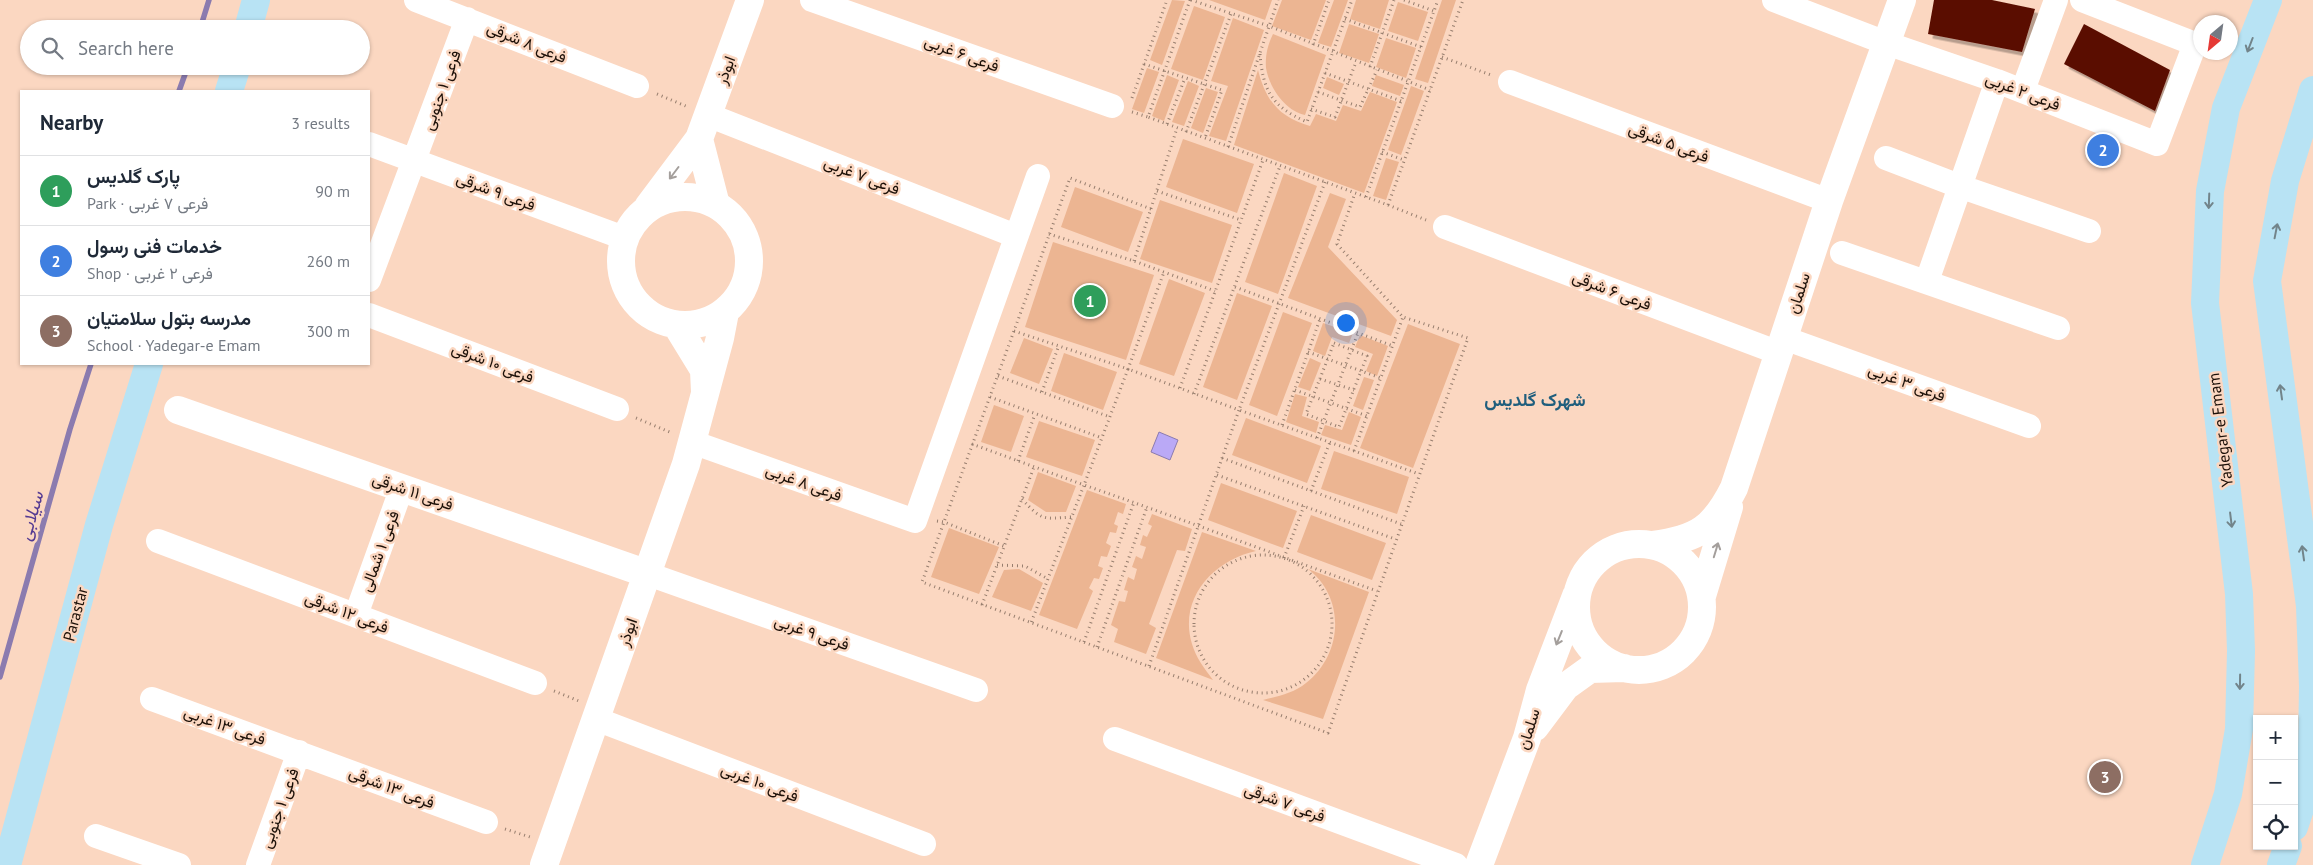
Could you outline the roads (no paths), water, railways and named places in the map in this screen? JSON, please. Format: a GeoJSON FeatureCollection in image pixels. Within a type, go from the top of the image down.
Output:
{"type":"FeatureCollection","features":[{"type":"Feature","properties":{"kind":"main road"},"geometry":{"type":"LineString","coordinates":[[250,20],[256,0]]}},
{"type":"Feature","properties":{"kind":"main road","name":"Yadegar-e Emam"},"geometry":{"type":"LineString","coordinates":[[2205,865],[2228,794],[2239,729],[2241,651],[2239,594],[2205,303],[2210,191],[2226,108],[2268,0]]}},
{"type":"Feature","properties":{"kind":"main road"},"geometry":{"type":"LineString","coordinates":[[230,90],[234,75]]}},
{"type":"Feature","properties":{"kind":"main road"},"geometry":{"type":"LineString","coordinates":[[2298,815],[2312,749],[2313,686],[2310,606],[2267,282],[2285,181],[2313,90]]}},
{"type":"Feature","properties":{"kind":"main road","name":"Parastar"},"geometry":{"type":"LineString","coordinates":[[7,865],[99,525],[149,365]]}},
{"type":"Feature","properties":{"kind":"main road"},"geometry":{"type":"LineString","coordinates":[[2281,865],[2287,850]]}},
{"type":"Feature","properties":{"kind":"street","name":"فرعی ۸ شرقی"},"geometry":{"type":"LineString","coordinates":[[416,0],[467,18],[637,86]]}},
{"type":"Feature","properties":{"kind":"street","name":"ابوذر"},"geometry":{"type":"LineString","coordinates":[[648,207],[704,127],[750,0]]}},
{"type":"Feature","properties":{"kind":"street","name":"فرعی ۶ غربی"},"geometry":{"type":"LineString","coordinates":[[812,0],[1121,104]]}},
{"type":"Feature","properties":{"kind":"street","name":"فرعی ۲ غربی"},"geometry":{"type":"LineString","coordinates":[[1774,0],[1886,43],[2023,90],[2157,144],[2196,44],[2082,0]]}},
{"type":"Feature","properties":{"kind":"street","name":"سلمان"},"geometry":{"type":"LineString","coordinates":[[1653,545],[1679,542],[1703,530],[1722,512],[1734,488],[1829,201],[1902,0]]}},
{"type":"Feature","properties":{"kind":"street"},"geometry":{"type":"LineString","coordinates":[[2023,90],[2056,0]]}},
{"type":"Feature","properties":{"kind":"street","name":"فرعی ۱ جنوبی"},"geometry":{"type":"LineString","coordinates":[[414,161],[467,18]]}},
{"type":"Feature","properties":{"kind":"street"},"geometry":{"type":"LineString","coordinates":[[1927,281],[1997,81]]}},
{"type":"Feature","properties":{"kind":"street","name":"فرعی ۵ شرقی"},"geometry":{"type":"LineString","coordinates":[[1510,82],[1829,201]]}},
{"type":"Feature","properties":{"kind":"street"},"geometry":{"type":"LineString","coordinates":[[704,127],[716,205]]}},
{"type":"Feature","properties":{"kind":"street","name":"فرعی ۷ غربی"},"geometry":{"type":"LineString","coordinates":[[704,127],[1016,236]]}},
{"type":"Feature","properties":{"kind":"street","name":"فرعی ۹ شرقی"},"geometry":{"type":"LineString","coordinates":[[370,144],[624,238]]}},
{"type":"Feature","properties":{"kind":"street"},"geometry":{"type":"LineString","coordinates":[[1886,158],[1959,186],[2089,231]]}},
{"type":"Feature","properties":{"kind":"street"},"geometry":{"type":"LineString","coordinates":[[370,277],[414,161]]}},
{"type":"Feature","properties":{"kind":"street"},"geometry":{"type":"LineString","coordinates":[[1016,236],[1038,176]]}},
{"type":"Feature","properties":{"kind":"street"},"geometry":{"type":"LineString","coordinates":[[682,196],[700,198],[716,205],[733,218],[744,236],[749,256],[748,277],[739,296],[725,312],[710,320],[694,325],[677,326],[658,320],[642,309],[629,294],[622,276],[620,257],[624,238],[634,221],[648,207],[664,199],[682,196]]}},
{"type":"Feature","properties":{"kind":"street","name":"فرعی ۶ شرقی"},"geometry":{"type":"LineString","coordinates":[[1445,227],[1781,345]]}},
{"type":"Feature","properties":{"kind":"street","name":"فرعی ۸ غربی"},"geometry":{"type":"LineString","coordinates":[[692,442],[915,521],[1016,236]]}},
{"type":"Feature","properties":{"kind":"street"},"geometry":{"type":"LineString","coordinates":[[1842,253],[2058,328]]}},
{"type":"Feature","properties":{"kind":"street","name":"ابوذر"},"geometry":{"type":"LineString","coordinates":[[548,854],[648,574],[692,442],[705,398],[725,312]]}},
{"type":"Feature","properties":{"kind":"street","name":"فرعی ۱۰ شرقی"},"geometry":{"type":"LineString","coordinates":[[370,315],[618,409]]}},
{"type":"Feature","properties":{"kind":"street"},"geometry":{"type":"LineString","coordinates":[[677,326],[704,370],[705,398]]}},
{"type":"Feature","properties":{"kind":"street","name":"فرعی ۳ غربی"},"geometry":{"type":"LineString","coordinates":[[1781,345],[2029,426]]}},
{"type":"Feature","properties":{"kind":"street","name":"فرعی ۱۱ شرقی"},"geometry":{"type":"LineString","coordinates":[[178,410],[648,574]]}},
{"type":"Feature","properties":{"kind":"street","name":"فرعی ۱ شمالی"},"geometry":{"type":"LineString","coordinates":[[356,616],[402,487]]}},
{"type":"Feature","properties":{"kind":"street"},"geometry":{"type":"LineString","coordinates":[[1527,738],[1565,687],[1590,669],[1625,668],[1646,670],[1666,664],[1683,653],[1695,636],[1702,617],[1702,596],[1734,488]]}},
{"type":"Feature","properties":{"kind":"street","name":"فرعی ۱۲ شرقی"},"geometry":{"type":"LineString","coordinates":[[158,541],[535,683]]}},
{"type":"Feature","properties":{"kind":"street"},"geometry":{"type":"LineString","coordinates":[[1625,668],[1607,661],[1591,648],[1581,632],[1576,613],[1577,593],[1585,574],[1597,559],[1614,549],[1633,544],[1653,545],[1670,552],[1685,564],[1696,579],[1702,596]]}},
{"type":"Feature","properties":{"kind":"street","name":"فرعی ۹ غربی"},"geometry":{"type":"LineString","coordinates":[[648,574],[976,690]]}},
{"type":"Feature","properties":{"kind":"street","name":"سلمان"},"geometry":{"type":"LineString","coordinates":[[1479,865],[1527,738],[1540,690],[1577,593]]}},
{"type":"Feature","properties":{"kind":"street","name":"فرعی ۱۳ غربی"},"geometry":{"type":"LineString","coordinates":[[152,699],[299,752]]}},
{"type":"Feature","properties":{"kind":"street","name":"فرعی ۱۰ غربی"},"geometry":{"type":"LineString","coordinates":[[598,714],[924,844]]}},
{"type":"Feature","properties":{"kind":"street","name":"فرعی ۷ شرقی"},"geometry":{"type":"LineString","coordinates":[[1115,739],[1456,865]]}},
{"type":"Feature","properties":{"kind":"street","name":"فرعی ۱ جنوبی"},"geometry":{"type":"LineString","coordinates":[[258,865],[299,752]]}},
{"type":"Feature","properties":{"kind":"street","name":"فرعی ۱۳ شرقی"},"geometry":{"type":"LineString","coordinates":[[299,752],[486,822]]}},
{"type":"Feature","properties":{"kind":"street"},"geometry":{"type":"LineString","coordinates":[[96,836],[179,865]]}},
{"type":"Feature","properties":{"kind":"waterway","name":"سیلابی"},"geometry":{"type":"LineString","coordinates":[[203,20],[209,0]]}},
{"type":"Feature","properties":{"kind":"waterway","name":"سیلابی"},"geometry":{"type":"LineString","coordinates":[[179,90],[185,75]]}},
{"type":"Feature","properties":{"kind":"waterway","name":"سیلابی"},"geometry":{"type":"LineString","coordinates":[[0,677],[70,429],[91,365]]}},
{"type":"Feature","properties":{"kind":"place","name":"خدمات فنی رسول"},"geometry":{"type":"Point","coordinates":[2103,150]}},
{"type":"Feature","properties":{"kind":"place","name":"پارک گلدیس"},"geometry":{"type":"Point","coordinates":[1090,301]}},
{"type":"Feature","properties":{"kind":"place","name":"مدرسه بتول سلامتیان"},"geometry":{"type":"Point","coordinates":[2105,777]}},
{"type":"Feature","properties":{"kind":"district","name":"شهرک گلدیس"},"geometry":{"type":"Point","coordinates":[1535,400]}}]}
